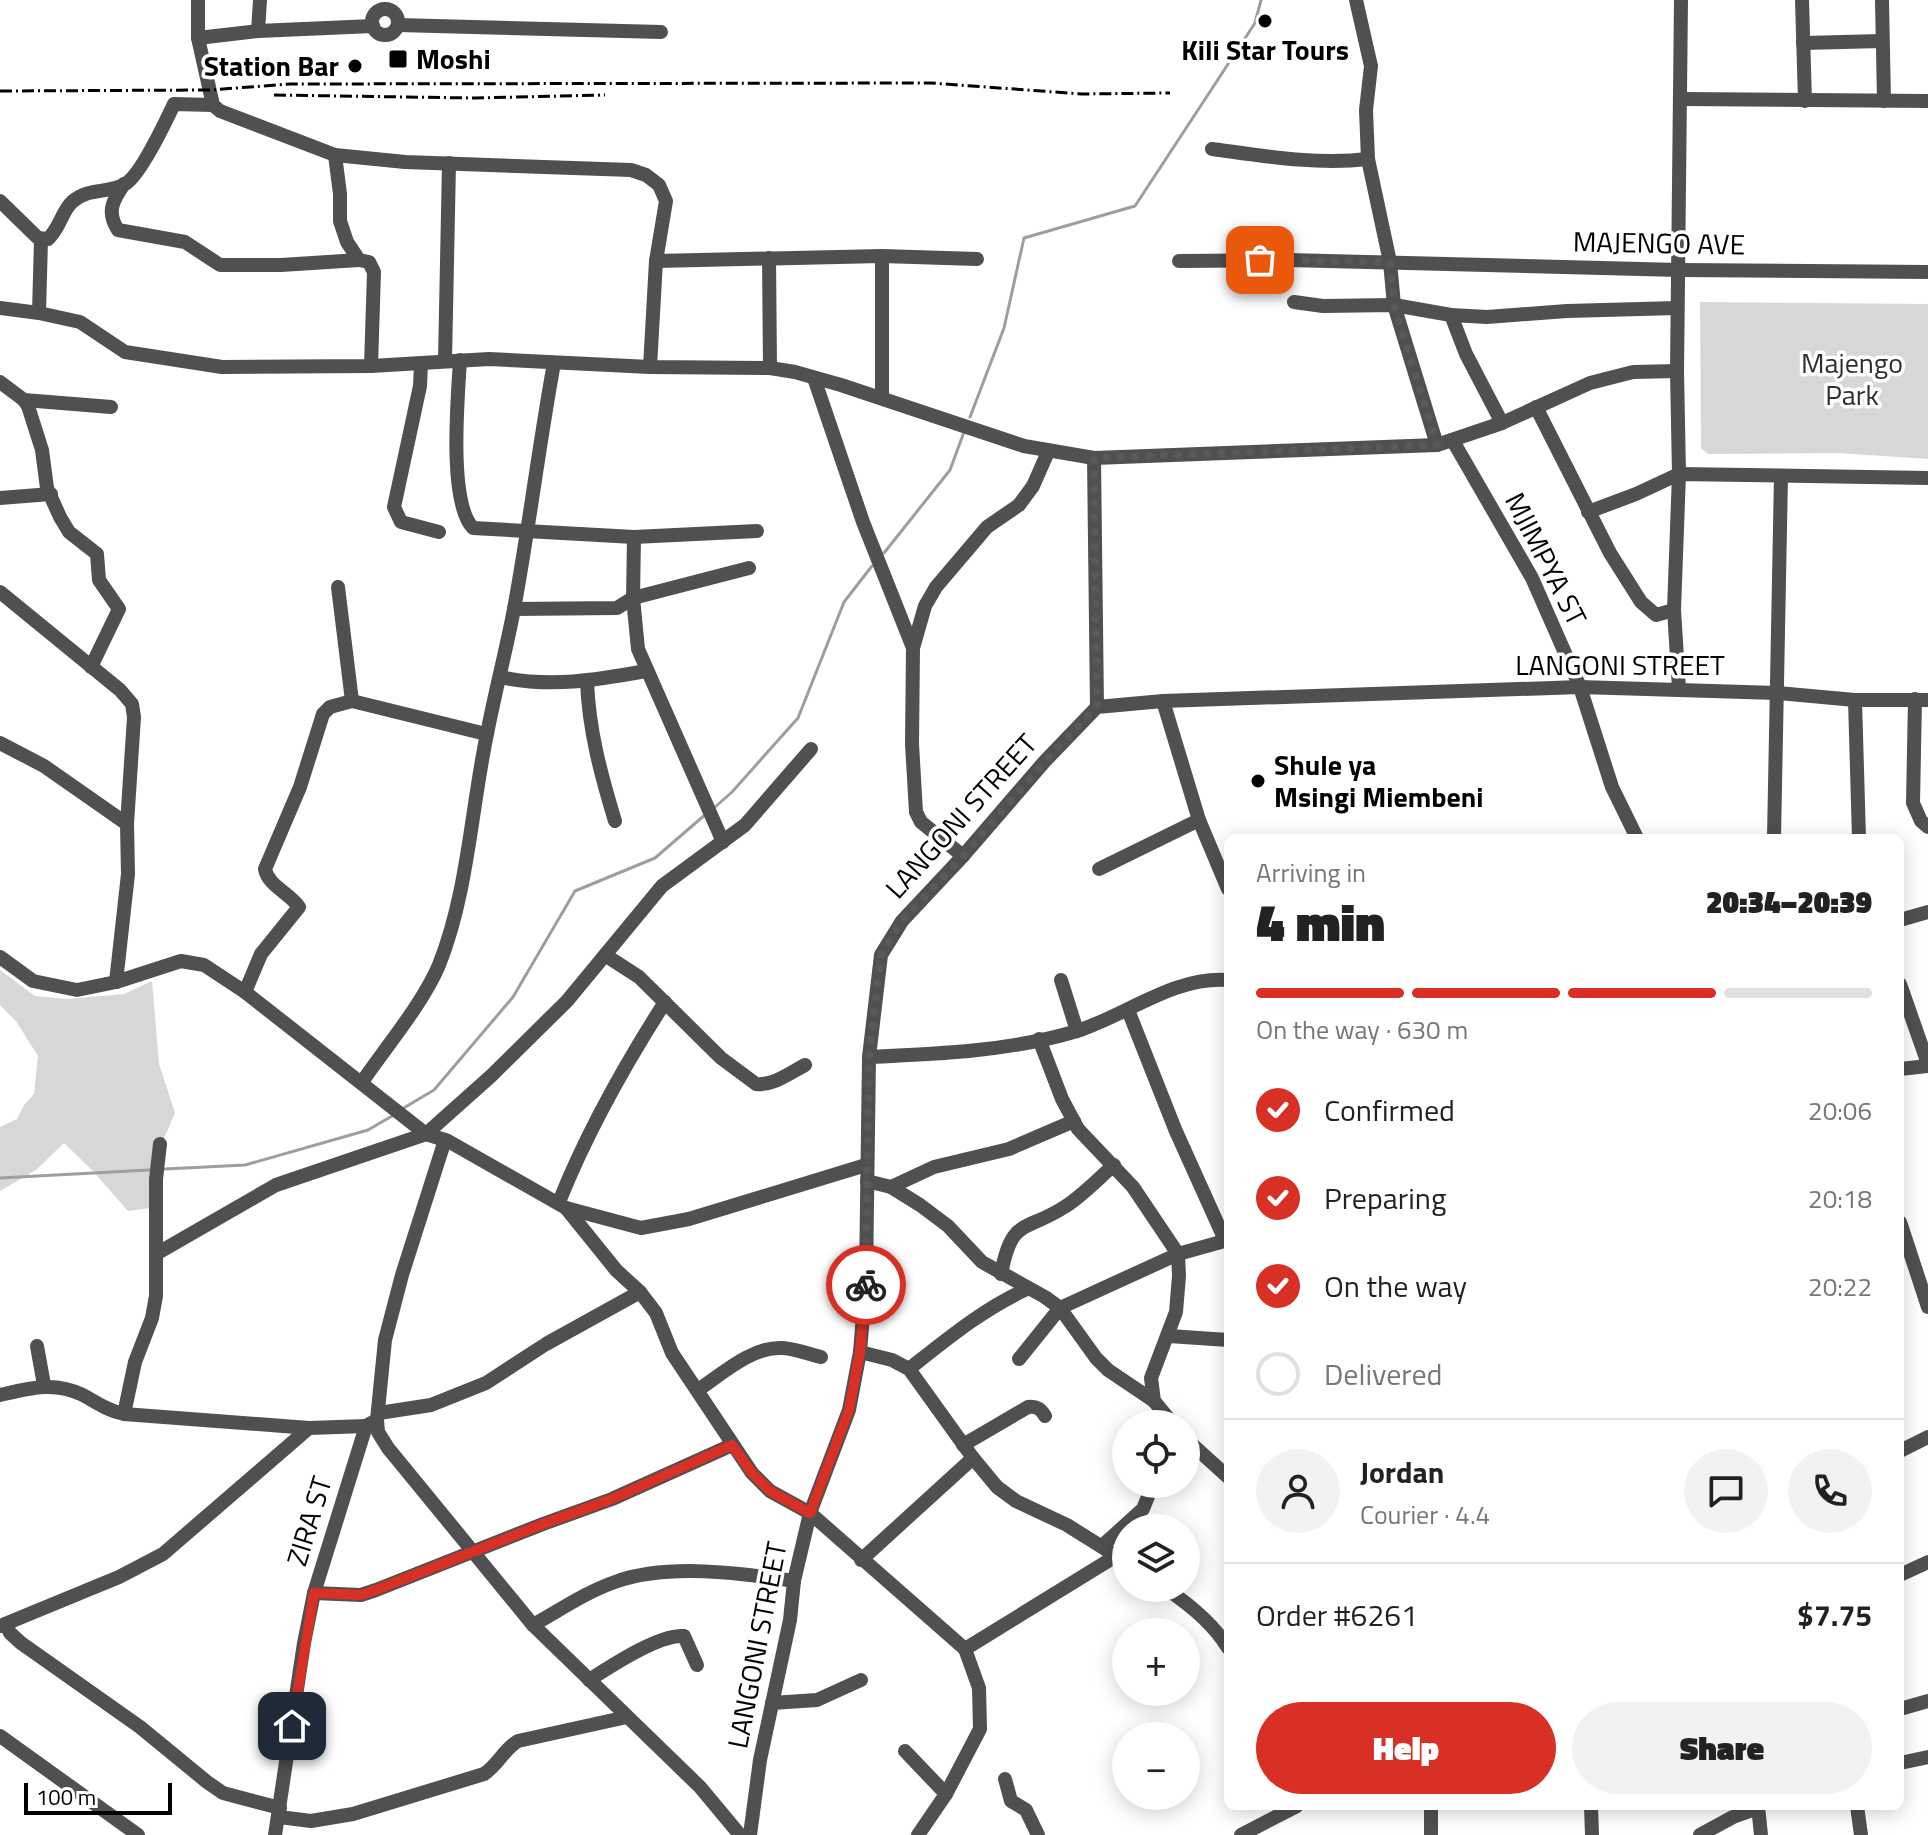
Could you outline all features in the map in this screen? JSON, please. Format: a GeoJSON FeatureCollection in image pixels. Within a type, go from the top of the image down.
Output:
{"type":"FeatureCollection","features":[{"type":"Feature","properties":{"kind":"street"},"geometry":{"type":"LineString","coordinates":[[198,0],[198,38],[213,105],[220,111],[335,155],[631,170],[646,175],[659,185],[666,201],[656,261],[650,367]]}},
{"type":"Feature","properties":{"kind":"street"},"geometry":{"type":"LineString","coordinates":[[258,31],[260,0]]}},
{"type":"Feature","properties":{"kind":"street"},"geometry":{"type":"LineString","coordinates":[[1356,0],[1371,66],[1366,110],[1368,159],[1390,262],[1394,305],[1437,445]]}},
{"type":"Feature","properties":{"kind":"street"},"geometry":{"type":"LineString","coordinates":[[1679,689],[1674,610],[1679,474],[1677,308],[1681,0]]}},
{"type":"Feature","properties":{"kind":"street"},"geometry":{"type":"LineString","coordinates":[[1802,0],[1805,101]]}},
{"type":"Feature","properties":{"kind":"street"},"geometry":{"type":"LineString","coordinates":[[1882,0],[1884,101]]}},
{"type":"Feature","properties":{"kind":"street"},"geometry":{"type":"LineString","coordinates":[[386,5],[395,14],[398,25],[394,32],[386,35],[378,33],[373,26],[375,14],[386,5]]}},
{"type":"Feature","properties":{"kind":"street"},"geometry":{"type":"LineString","coordinates":[[398,25],[661,32]]}},
{"type":"Feature","properties":{"kind":"street"},"geometry":{"type":"LineString","coordinates":[[198,38],[258,31],[373,26]]}},
{"type":"Feature","properties":{"kind":"street"},"geometry":{"type":"LineString","coordinates":[[1803,43],[1882,41]]}},
{"type":"Feature","properties":{"kind":"street"},"geometry":{"type":"LineString","coordinates":[[1681,99],[1928,101]]}},
{"type":"Feature","properties":{"kind":"street"},"geometry":{"type":"LineString","coordinates":[[213,105],[174,104],[144,162],[124,184],[111,209],[118,230],[185,242],[216,264],[369,262],[374,272],[371,366]]}},
{"type":"Feature","properties":{"kind":"street"},"geometry":{"type":"LineString","coordinates":[[1212,149],[1287,159],[1343,162],[1368,159]]}},
{"type":"Feature","properties":{"kind":"street"},"geometry":{"type":"LineString","coordinates":[[335,155],[340,221],[347,242],[359,260]]}},
{"type":"Feature","properties":{"kind":"street"},"geometry":{"type":"LineString","coordinates":[[449,163],[455,440],[460,489],[468,521],[473,528],[634,537],[757,531]]}},
{"type":"Feature","properties":{"kind":"street"},"geometry":{"type":"LineString","coordinates":[[41,240],[55,233],[72,202],[89,192],[124,184]]}},
{"type":"Feature","properties":{"kind":"street"},"geometry":{"type":"LineString","coordinates":[[0,201],[41,240],[39,313]]}},
{"type":"Feature","properties":{"kind":"street"},"geometry":{"type":"LineString","coordinates":[[656,261],[882,256],[977,259]]}},
{"type":"Feature","properties":{"kind":"street"},"geometry":{"type":"LineString","coordinates":[[882,256],[882,398]]}},
{"type":"Feature","properties":{"kind":"street"},"geometry":{"type":"LineString","coordinates":[[769,258],[770,368]]}},
{"type":"Feature","properties":{"kind":"street","name":"MAJENGO AVE"},"geometry":{"type":"LineString","coordinates":[[1179,261],[1928,272]]}},
{"type":"Feature","properties":{"kind":"street"},"geometry":{"type":"LineString","coordinates":[[1294,302],[1323,306],[1394,305],[1451,315],[1487,317],[1677,308]]}},
{"type":"Feature","properties":{"kind":"street"},"geometry":{"type":"LineString","coordinates":[[0,308],[80,322],[125,352],[139,356],[222,367],[371,366],[489,359],[650,367],[770,368],[882,398],[1048,452],[1094,458],[1437,445],[1502,423],[1590,383],[1633,372],[1677,371]]}},
{"type":"Feature","properties":{"kind":"street"},"geometry":{"type":"LineString","coordinates":[[1451,315],[1466,354],[1502,423]]}},
{"type":"Feature","properties":{"kind":"street"},"geometry":{"type":"LineString","coordinates":[[362,1082],[432,980],[444,950],[472,830],[486,734],[514,609],[554,363]]}},
{"type":"Feature","properties":{"kind":"street"},"geometry":{"type":"LineString","coordinates":[[421,364],[420,386],[394,507],[401,522],[439,532]]}},
{"type":"Feature","properties":{"kind":"street"},"geometry":{"type":"LineString","coordinates":[[814,378],[863,522],[913,648]]}},
{"type":"Feature","properties":{"kind":"street"},"geometry":{"type":"LineString","coordinates":[[0,382],[24,400],[38,434],[47,488],[69,532],[99,557],[99,580],[119,609],[91,667]]}},
{"type":"Feature","properties":{"kind":"street"},"geometry":{"type":"LineString","coordinates":[[24,400],[111,407]]}},
{"type":"Feature","properties":{"kind":"street"},"geometry":{"type":"LineString","coordinates":[[1536,407],[1588,512],[1641,602],[1656,615],[1674,610]]}},
{"type":"Feature","properties":{"kind":"street","name":"MJIMPYA ST"},"geometry":{"type":"LineString","coordinates":[[1453,441],[1522,558],[1580,687],[1612,787],[1635,834]]}},
{"type":"Feature","properties":{"kind":"street"},"geometry":{"type":"LineString","coordinates":[[963,856],[921,822],[916,812],[912,758],[913,648],[925,606],[936,587],[987,527],[1019,505],[1033,486],[1048,452]]}},
{"type":"Feature","properties":{"kind":"street"},"geometry":{"type":"LineString","coordinates":[[1094,458],[1097,707]]}},
{"type":"Feature","properties":{"kind":"street"},"geometry":{"type":"LineString","coordinates":[[1588,512],[1679,474],[1928,478]]}},
{"type":"Feature","properties":{"kind":"street"},"geometry":{"type":"LineString","coordinates":[[1774,834],[1781,476]]}},
{"type":"Feature","properties":{"kind":"street"},"geometry":{"type":"LineString","coordinates":[[0,498],[51,494]]}},
{"type":"Feature","properties":{"kind":"street"},"geometry":{"type":"LineString","coordinates":[[634,537],[633,598],[638,649],[723,842]]}},
{"type":"Feature","properties":{"kind":"street"},"geometry":{"type":"LineString","coordinates":[[514,609],[617,608],[633,598],[749,568]]}},
{"type":"Feature","properties":{"kind":"street"},"geometry":{"type":"LineString","coordinates":[[338,587],[352,701]]}},
{"type":"Feature","properties":{"kind":"street"},"geometry":{"type":"LineString","coordinates":[[0,592],[120,690],[132,704],[128,874],[116,982]]}},
{"type":"Feature","properties":{"kind":"street"},"geometry":{"type":"LineString","coordinates":[[500,677],[547,684],[587,682],[646,671]]}},
{"type":"Feature","properties":{"kind":"street"},"geometry":{"type":"LineString","coordinates":[[587,682],[593,743],[615,821]]}},
{"type":"Feature","properties":{"kind":"street","name":"LANGONI STREET"},"geometry":{"type":"LineString","coordinates":[[750,1835],[760,1760],[790,1620],[794,1581],[810,1513],[849,1410],[860,1352],[866,1278],[869,1057],[881,955],[902,921],[1097,707],[1163,701],[1580,687],[1777,693],[1855,700],[1922,699]]}},
{"type":"Feature","properties":{"kind":"street"},"geometry":{"type":"LineString","coordinates":[[1922,699],[1913,803],[1921,821],[1928,827]]}},
{"type":"Feature","properties":{"kind":"street"},"geometry":{"type":"LineString","coordinates":[[1855,700],[1859,834]]}},
{"type":"Feature","properties":{"kind":"street"},"geometry":{"type":"LineString","coordinates":[[245,992],[261,954],[299,907],[268,879],[265,869],[300,787],[317,725],[323,714],[330,707],[352,701],[486,734]]}},
{"type":"Feature","properties":{"kind":"street"},"geometry":{"type":"LineString","coordinates":[[1163,701],[1199,820],[1224,879]]}},
{"type":"Feature","properties":{"kind":"street"},"geometry":{"type":"LineString","coordinates":[[0,743],[44,766],[127,824]]}},
{"type":"Feature","properties":{"kind":"street"},"geometry":{"type":"LineString","coordinates":[[156,1254],[276,1185],[426,1134],[491,1076],[567,1001],[662,886],[745,825],[811,749]]}},
{"type":"Feature","properties":{"kind":"street"},"geometry":{"type":"LineString","coordinates":[[1099,869],[1199,820]]}},
{"type":"Feature","properties":{"kind":"street"},"geometry":{"type":"LineString","coordinates":[[1904,919],[1928,912]]}},
{"type":"Feature","properties":{"kind":"street"},"geometry":{"type":"LineString","coordinates":[[605,955],[639,977],[721,1058],[756,1084],[763,1085],[805,1065]]}},
{"type":"Feature","properties":{"kind":"street"},"geometry":{"type":"LineString","coordinates":[[0,957],[19,973],[43,985],[77,990],[116,982],[181,961],[204,965],[245,992],[426,1134],[445,1140],[562,1205],[641,1228],[689,1219],[866,1165]]}},
{"type":"Feature","properties":{"kind":"street"},"geometry":{"type":"LineString","coordinates":[[1061,980],[1077,1031]]}},
{"type":"Feature","properties":{"kind":"street"},"geometry":{"type":"LineString","coordinates":[[869,1057],[936,1054],[1077,1031],[1182,985],[1224,980]]}},
{"type":"Feature","properties":{"kind":"street"},"geometry":{"type":"LineString","coordinates":[[1904,996],[1928,1065],[1904,1068]]}},
{"type":"Feature","properties":{"kind":"street"},"geometry":{"type":"LineString","coordinates":[[562,1205],[578,1154],[665,1002]]}},
{"type":"Feature","properties":{"kind":"street"},"geometry":{"type":"LineString","coordinates":[[1128,1010],[1175,1129],[1224,1234]]}},
{"type":"Feature","properties":{"kind":"street"},"geometry":{"type":"LineString","coordinates":[[1039,1039],[1062,1099],[1078,1129],[1114,1165],[1146,1205],[1178,1254],[1176,1312],[1151,1378],[1154,1401]]}},
{"type":"Feature","properties":{"kind":"street"},"geometry":{"type":"LineString","coordinates":[[891,1187],[934,1167],[1009,1149],[1074,1121]]}},
{"type":"Feature","properties":{"kind":"street","name":"ZIRA ST"},"geometry":{"type":"LineString","coordinates":[[275,1835],[314,1593],[374,1420],[385,1340],[422,1206],[445,1140]]}},
{"type":"Feature","properties":{"kind":"street"},"geometry":{"type":"LineString","coordinates":[[124,1414],[135,1362],[152,1318],[156,1286],[156,1179],[160,1144]]}},
{"type":"Feature","properties":{"kind":"street"},"geometry":{"type":"LineString","coordinates":[[1001,1274],[1005,1251],[1013,1235],[1065,1207],[1114,1165]]}},
{"type":"Feature","properties":{"kind":"street"},"geometry":{"type":"LineString","coordinates":[[867,1181],[891,1187],[937,1216],[982,1262],[1060,1308],[1096,1358],[1108,1370],[1154,1401],[1161,1410]]}},
{"type":"Feature","properties":{"kind":"street"},"geometry":{"type":"LineString","coordinates":[[562,1205],[656,1313],[672,1353],[752,1473],[770,1491],[810,1513],[965,1649],[979,1688],[980,1729],[946,1794],[918,1835]]}},
{"type":"Feature","properties":{"kind":"street"},"geometry":{"type":"LineString","coordinates":[[1904,1234],[1928,1307]]}},
{"type":"Feature","properties":{"kind":"street"},"geometry":{"type":"LineString","coordinates":[[1019,1359],[1060,1308],[1178,1254],[1224,1241]]}},
{"type":"Feature","properties":{"kind":"street"},"geometry":{"type":"LineString","coordinates":[[909,1369],[964,1325],[1027,1289]]}},
{"type":"Feature","properties":{"kind":"street"},"geometry":{"type":"LineString","coordinates":[[0,1395],[44,1385],[81,1394],[113,1412],[124,1414],[309,1428],[374,1420],[431,1405],[486,1383],[546,1344],[640,1292]]}},
{"type":"Feature","properties":{"kind":"street"},"geometry":{"type":"LineString","coordinates":[[1169,1336],[1224,1340]]}},
{"type":"Feature","properties":{"kind":"street"},"geometry":{"type":"LineString","coordinates":[[37,1346],[44,1385]]}},
{"type":"Feature","properties":{"kind":"street"},"geometry":{"type":"LineString","coordinates":[[698,1390],[739,1362],[760,1352],[783,1348],[821,1357]]}},
{"type":"Feature","properties":{"kind":"street"},"geometry":{"type":"LineString","coordinates":[[860,1352],[892,1360],[909,1369],[997,1487],[1016,1501],[1067,1525],[1112,1553]]}},
{"type":"Feature","properties":{"kind":"street"},"geometry":{"type":"LineString","coordinates":[[963,1445],[1028,1407],[1042,1410],[1045,1416]]}},
{"type":"Feature","properties":{"kind":"street"},"geometry":{"type":"LineString","coordinates":[[374,1420],[388,1448],[533,1625],[700,1787],[734,1833]]}},
{"type":"Feature","properties":{"kind":"street"},"geometry":{"type":"LineString","coordinates":[[309,1428],[163,1554],[119,1577],[3,1625],[21,1643],[140,1727],[223,1793],[311,1821],[353,1814],[484,1774],[492,1769],[509,1745],[518,1741],[627,1717]]}},
{"type":"Feature","properties":{"kind":"street"},"geometry":{"type":"LineString","coordinates":[[1904,1449],[1928,1437]]}},
{"type":"Feature","properties":{"kind":"street"},"geometry":{"type":"LineString","coordinates":[[314,1593],[361,1595],[612,1499],[732,1445]]}},
{"type":"Feature","properties":{"kind":"street"},"geometry":{"type":"LineString","coordinates":[[1200,1452],[1224,1473]]}},
{"type":"Feature","properties":{"kind":"street"},"geometry":{"type":"LineString","coordinates":[[861,1560],[973,1458]]}},
{"type":"Feature","properties":{"kind":"street"},"geometry":{"type":"LineString","coordinates":[[1102,1546],[1143,1509],[1147,1498]]}},
{"type":"Feature","properties":{"kind":"street"},"geometry":{"type":"LineString","coordinates":[[1904,1573],[1928,1562]]}},
{"type":"Feature","properties":{"kind":"street"},"geometry":{"type":"LineString","coordinates":[[965,1649],[1112,1564]]}},
{"type":"Feature","properties":{"kind":"street"},"geometry":{"type":"LineString","coordinates":[[533,1625],[594,1591],[626,1578],[735,1572],[794,1581]]}},
{"type":"Feature","properties":{"kind":"street"},"geometry":{"type":"LineString","coordinates":[[1183,1602],[1206,1620],[1224,1641]]}},
{"type":"Feature","properties":{"kind":"street"},"geometry":{"type":"LineString","coordinates":[[589,1680],[652,1645],[678,1635],[684,1636],[697,1665]]}},
{"type":"Feature","properties":{"kind":"street"},"geometry":{"type":"LineString","coordinates":[[772,1703],[817,1700],[861,1680]]}},
{"type":"Feature","properties":{"kind":"street"},"geometry":{"type":"LineString","coordinates":[[1904,1708],[1928,1701]]}},
{"type":"Feature","properties":{"kind":"street"},"geometry":{"type":"LineString","coordinates":[[0,1736],[138,1835]]}},
{"type":"Feature","properties":{"kind":"street"},"geometry":{"type":"LineString","coordinates":[[905,1751],[946,1794]]}},
{"type":"Feature","properties":{"kind":"street"},"geometry":{"type":"LineString","coordinates":[[1904,1762],[1928,1757]]}},
{"type":"Feature","properties":{"kind":"street"},"geometry":{"type":"LineString","coordinates":[[1005,1779],[1011,1801],[1026,1810],[1038,1835]]}},
{"type":"Feature","properties":{"kind":"street"},"geometry":{"type":"LineString","coordinates":[[1249,1833],[1290,1810]]}},
{"type":"Feature","properties":{"kind":"street"},"geometry":{"type":"LineString","coordinates":[[1431,1810],[1431,1835]]}},
{"type":"Feature","properties":{"kind":"street"},"geometry":{"type":"LineString","coordinates":[[1591,1810],[1592,1835]]}},
{"type":"Feature","properties":{"kind":"street"},"geometry":{"type":"LineString","coordinates":[[1700,1835],[1750,1810]]}},
{"type":"Feature","properties":{"kind":"street"},"geometry":{"type":"LineString","coordinates":[[1758,1810],[1761,1835]]}},
{"type":"Feature","properties":{"kind":"street"},"geometry":{"type":"LineString","coordinates":[[1858,1810],[1861,1835]]}},
{"type":"Feature","properties":{"kind":"green space","name":"Majengo Park"},"geometry":{"type":"Polygon","coordinates":[[[1700,302],[1928,304],[1928,459],[1837,453],[1708,454],[1701,448],[1700,302]]]}},
{"type":"Feature","properties":{"kind":"green space"},"geometry":{"type":"Polygon","coordinates":[[[0,970],[35,996],[67,999],[124,994],[152,981],[159,1064],[175,1113],[157,1154],[151,1208],[128,1211],[64,1143],[36,1170],[0,1191],[0,1127],[17,1119],[34,1094],[38,1056],[16,1021],[0,1005],[0,970]]]}},
{"type":"Feature","properties":{"kind":"waterway"},"geometry":{"type":"LineString","coordinates":[[970,417],[1004,328],[1024,238],[1135,206],[1255,23],[1261,0]]}},
{"type":"Feature","properties":{"kind":"waterway"},"geometry":{"type":"LineString","coordinates":[[884,553],[950,470],[964,432]]}},
{"type":"Feature","properties":{"kind":"waterway"},"geometry":{"type":"LineString","coordinates":[[715,807],[798,718],[844,602],[872,566]]}},
{"type":"Feature","properties":{"kind":"waterway"},"geometry":{"type":"LineString","coordinates":[[402,1109],[434,1090],[513,997],[575,891],[655,858],[706,814]]}},
{"type":"Feature","properties":{"kind":"waterway"},"geometry":{"type":"LineString","coordinates":[[165,1169],[245,1165],[368,1130],[392,1116]]}},
{"type":"Feature","properties":{"kind":"waterway"},"geometry":{"type":"LineString","coordinates":[[0,1178],[149,1170]]}},
{"type":"Feature","properties":{"kind":"railway"},"geometry":{"type":"LineString","coordinates":[[0,91],[210,90],[290,84],[931,83],[1082,94],[1170,93]]}},
{"type":"Feature","properties":{"kind":"railway"},"geometry":{"type":"LineString","coordinates":[[274,95],[475,98],[605,95]]}},
{"type":"Feature","properties":{"kind":"way so far"},"geometry":{"type":"LineString","coordinates":[[866,1285],[869,1057],[881,955],[902,921],[1097,707],[1094,458],[1437,445],[1394,305],[1390,262],[1260,260]]}},
{"type":"Feature","properties":{"kind":"place","name":"Kili Star Tours"},"geometry":{"type":"Point","coordinates":[1265,21]}},
{"type":"Feature","properties":{"kind":"place","name":"Moshi"},"geometry":{"type":"Point","coordinates":[398,59]}},
{"type":"Feature","properties":{"kind":"place","name":"Station Bar"},"geometry":{"type":"Point","coordinates":[355,66]}},
{"type":"Feature","properties":{"kind":"place","name":"Shule ya Msingi Miembeni"},"geometry":{"type":"Point","coordinates":[1258,781]}},
{"type":"Feature","properties":{"kind":"route"},"geometry":{"type":"LineString","coordinates":[[292,1726],[314,1593],[361,1595],[376,1590],[612,1499],[732,1445],[752,1473],[770,1491],[810,1513],[849,1410],[860,1352],[866,1285]]}}]}
